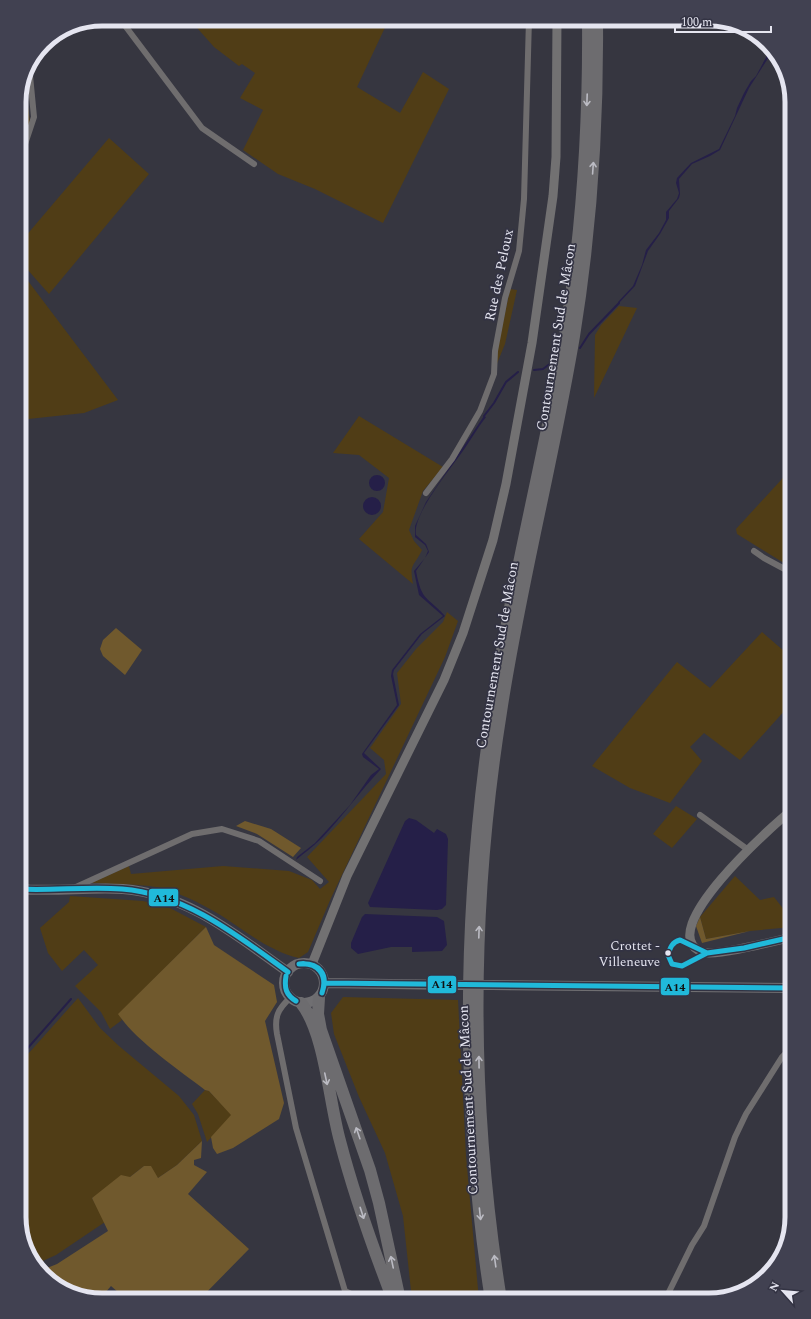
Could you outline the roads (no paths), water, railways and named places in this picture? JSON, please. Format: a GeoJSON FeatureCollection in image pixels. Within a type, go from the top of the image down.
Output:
{"type":"FeatureCollection","features":[{"type":"Feature","properties":{"kind":"highway","name":"Contournement Sud de Mâcon"},"geometry":{"type":"LineString","coordinates":[[491,1293],[478,1198],[470,1081],[468,983],[475,857],[482,782],[498,672],[554,392],[574,269],[585,148],[588,26]]}},
{"type":"Feature","properties":{"kind":"highway","name":"Contournement Sud de Mâcon"},"geometry":{"type":"LineString","coordinates":[[500,1293],[487,1193],[479,1075],[478,988],[483,863],[491,778],[506,678],[574,336],[584,261],[595,137],[597,26]]}},
{"type":"Feature","properties":{"kind":"highway"},"geometry":{"type":"LineString","coordinates":[[319,998],[318,1014],[321,1030],[370,1170],[379,1203],[398,1293]]}},
{"type":"Feature","properties":{"kind":"highway"},"geometry":{"type":"LineString","coordinates":[[301,1004],[309,1013],[316,1032],[339,1140],[376,1254],[390,1293]]}},
{"type":"Feature","properties":{"kind":"main road"},"geometry":{"type":"LineString","coordinates":[[312,964],[347,876],[444,680],[463,633],[493,540],[506,484],[532,343],[553,196],[556,149],[556,26]]}},
{"type":"Feature","properties":{"kind":"main road"},"geometry":{"type":"LineString","coordinates":[[785,816],[747,849],[706,899],[691,923],[689,935],[693,945],[697,949],[707,953],[744,948],[785,938]]}},
{"type":"Feature","properties":{"kind":"main road"},"geometry":{"type":"LineString","coordinates":[[26,889],[73,888],[124,890],[148,893],[173,900],[191,907],[217,922],[288,972]]}},
{"type":"Feature","properties":{"kind":"main road"},"geometry":{"type":"LineString","coordinates":[[301,963],[312,964],[321,972],[325,983],[324,988],[319,998],[312,1002],[301,1004],[290,998],[284,985],[288,972],[291,968],[301,963]]}},
{"type":"Feature","properties":{"kind":"main road"},"geometry":{"type":"LineString","coordinates":[[325,983],[785,988]]}},
{"type":"Feature","properties":{"kind":"street"},"geometry":{"type":"LineString","coordinates":[[125,26],[202,128],[254,164]]}},
{"type":"Feature","properties":{"kind":"street","name":"Rue des Peloux"},"geometry":{"type":"LineString","coordinates":[[426,493],[452,459],[480,411],[494,374],[495,351],[505,298],[519,251],[524,199],[529,26]]}},
{"type":"Feature","properties":{"kind":"street"},"geometry":{"type":"LineString","coordinates":[[26,143],[30,135],[34,117],[30,77]]}},
{"type":"Feature","properties":{"kind":"street"},"geometry":{"type":"LineString","coordinates":[[754,551],[785,569]]}},
{"type":"Feature","properties":{"kind":"street"},"geometry":{"type":"LineString","coordinates":[[700,815],[747,849]]}},
{"type":"Feature","properties":{"kind":"street"},"geometry":{"type":"LineString","coordinates":[[73,888],[192,834],[222,829],[259,841],[320,881]]}},
{"type":"Feature","properties":{"kind":"street"},"geometry":{"type":"LineString","coordinates":[[290,998],[277,1012],[275,1020],[277,1034],[296,1128],[345,1291],[349,1293]]}},
{"type":"Feature","properties":{"kind":"street"},"geometry":{"type":"LineString","coordinates":[[668,1293],[692,1245],[704,1226],[735,1137],[785,1054]]}},
{"type":"Feature","properties":{"kind":"waterway"},"geometry":{"type":"LineString","coordinates":[[580,348],[589,334],[619,303]]}},
{"type":"Feature","properties":{"kind":"waterway"},"geometry":{"type":"LineString","coordinates":[[534,370],[543,369],[551,363]]}},
{"type":"Feature","properties":{"kind":"waterway"},"geometry":{"type":"LineString","coordinates":[[484,416],[494,403],[506,382],[518,372]]}},
{"type":"Feature","properties":{"kind":"waterway"},"geometry":{"type":"LineString","coordinates":[[26,1050],[71,999]]}},
{"type":"Feature","properties":{"kind":"place","name":"Crottet - Villeneuve"},"geometry":{"type":"Point","coordinates":[668,953]}}]}
